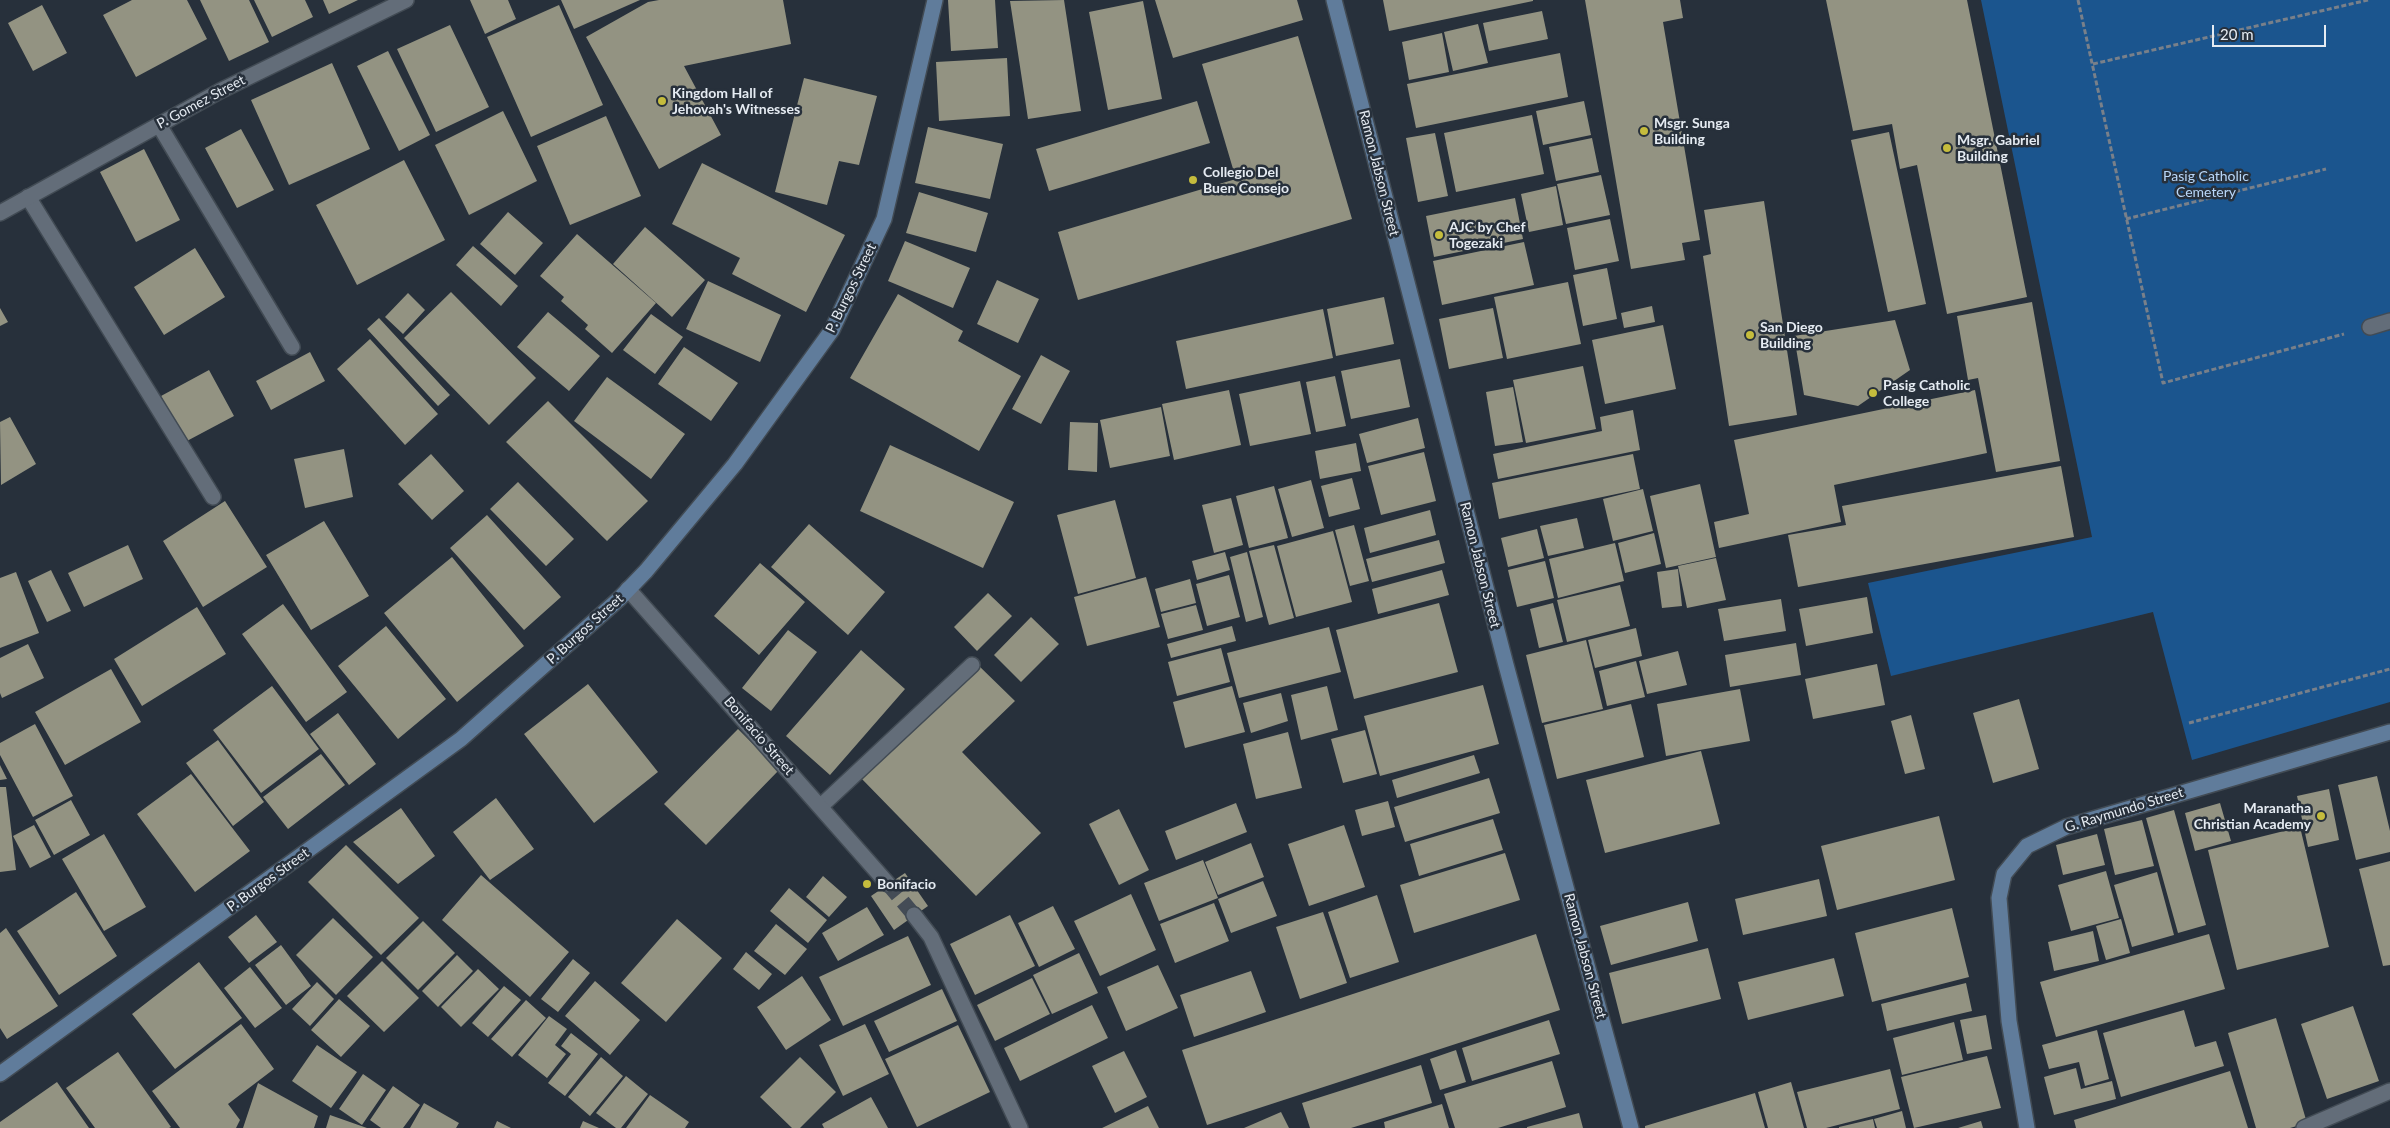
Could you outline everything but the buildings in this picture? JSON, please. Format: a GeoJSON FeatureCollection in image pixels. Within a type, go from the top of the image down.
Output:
{"type":"FeatureCollection","features":[{"type":"Feature","properties":{"kind":"main road","name":"P. Burgos Street"},"geometry":{"type":"LineString","coordinates":[[0,1074],[461,740],[628,589],[735,464],[832,330],[884,219],[935,0]]}},
{"type":"Feature","properties":{"kind":"main road","name":"Ramon Jabson Street"},"geometry":{"type":"LineString","coordinates":[[1334,0],[1506,665],[1631,1128]]}},
{"type":"Feature","properties":{"kind":"main road","name":"G. Raymundo Street"},"geometry":{"type":"LineString","coordinates":[[2027,1128],[2009,1021],[1999,898],[2004,874],[2027,846],[2066,826],[2390,732]]}},
{"type":"Feature","properties":{"kind":"street","name":"P. Gomez Street"},"geometry":{"type":"LineString","coordinates":[[0,213],[220,91],[406,0]]}},
{"type":"Feature","properties":{"kind":"street"},"geometry":{"type":"LineString","coordinates":[[159,124],[292,347]]}},
{"type":"Feature","properties":{"kind":"street"},"geometry":{"type":"LineString","coordinates":[[28,197],[213,497]]}},
{"type":"Feature","properties":{"kind":"street"},"geometry":{"type":"LineString","coordinates":[[2370,327],[2390,321]]}},
{"type":"Feature","properties":{"kind":"street","name":"Bonifacio Street"},"geometry":{"type":"LineString","coordinates":[[628,589],[888,884]]}},
{"type":"Feature","properties":{"kind":"street"},"geometry":{"type":"LineString","coordinates":[[820,806],[972,665]]}},
{"type":"Feature","properties":{"kind":"street"},"geometry":{"type":"LineString","coordinates":[[914,915],[932,937],[1020,1128]]}},
{"type":"Feature","properties":{"kind":"street"},"geometry":{"type":"LineString","coordinates":[[2304,1128],[2390,1091]]}},
{"type":"Feature","properties":{"kind":"path"},"geometry":{"type":"LineString","coordinates":[[2078,0],[2163,383],[2370,327]]}},
{"type":"Feature","properties":{"kind":"path"},"geometry":{"type":"LineString","coordinates":[[2093,64],[2368,0]]}},
{"type":"Feature","properties":{"kind":"path"},"geometry":{"type":"LineString","coordinates":[[2126,219],[2326,169]]}},
{"type":"Feature","properties":{"kind":"path"},"geometry":{"type":"LineString","coordinates":[[2189,723],[2390,669]]}},
{"type":"Feature","properties":{"kind":"green space","name":"Pasig Catholic Cemetery"},"geometry":{"type":"Polygon","coordinates":[[[1981,0],[2390,0],[2390,702],[2192,760],[2153,612],[1891,676],[1868,583],[2092,537],[1981,0]]]}},
{"type":"Feature","properties":{"kind":"tunnel"},"geometry":{"type":"LineString","coordinates":[[888,884],[914,915]]}},
{"type":"Feature","properties":{"kind":"place","name":"Kingdom Hall of Jehovah's Witnesses"},"geometry":{"type":"Point","coordinates":[662,101]}},
{"type":"Feature","properties":{"kind":"place","name":"Msgr. Sunga Building"},"geometry":{"type":"Point","coordinates":[1644,131]}},
{"type":"Feature","properties":{"kind":"place","name":"Msgr. Gabriel Building"},"geometry":{"type":"Point","coordinates":[1947,148]}},
{"type":"Feature","properties":{"kind":"place","name":"Collegio Del Buen Consejo"},"geometry":{"type":"Point","coordinates":[1193,180]}},
{"type":"Feature","properties":{"kind":"place","name":"AJC by Chef Togezaki"},"geometry":{"type":"Point","coordinates":[1439,235]}},
{"type":"Feature","properties":{"kind":"place","name":"San Diego Building"},"geometry":{"type":"Point","coordinates":[1750,335]}},
{"type":"Feature","properties":{"kind":"place","name":"Pasig Catholic College"},"geometry":{"type":"Point","coordinates":[1873,393]}},
{"type":"Feature","properties":{"kind":"place","name":"Maranatha Christian Academy"},"geometry":{"type":"Point","coordinates":[2321,816]}},
{"type":"Feature","properties":{"kind":"place","name":"Bonifacio"},"geometry":{"type":"Point","coordinates":[867,884]}}]}
